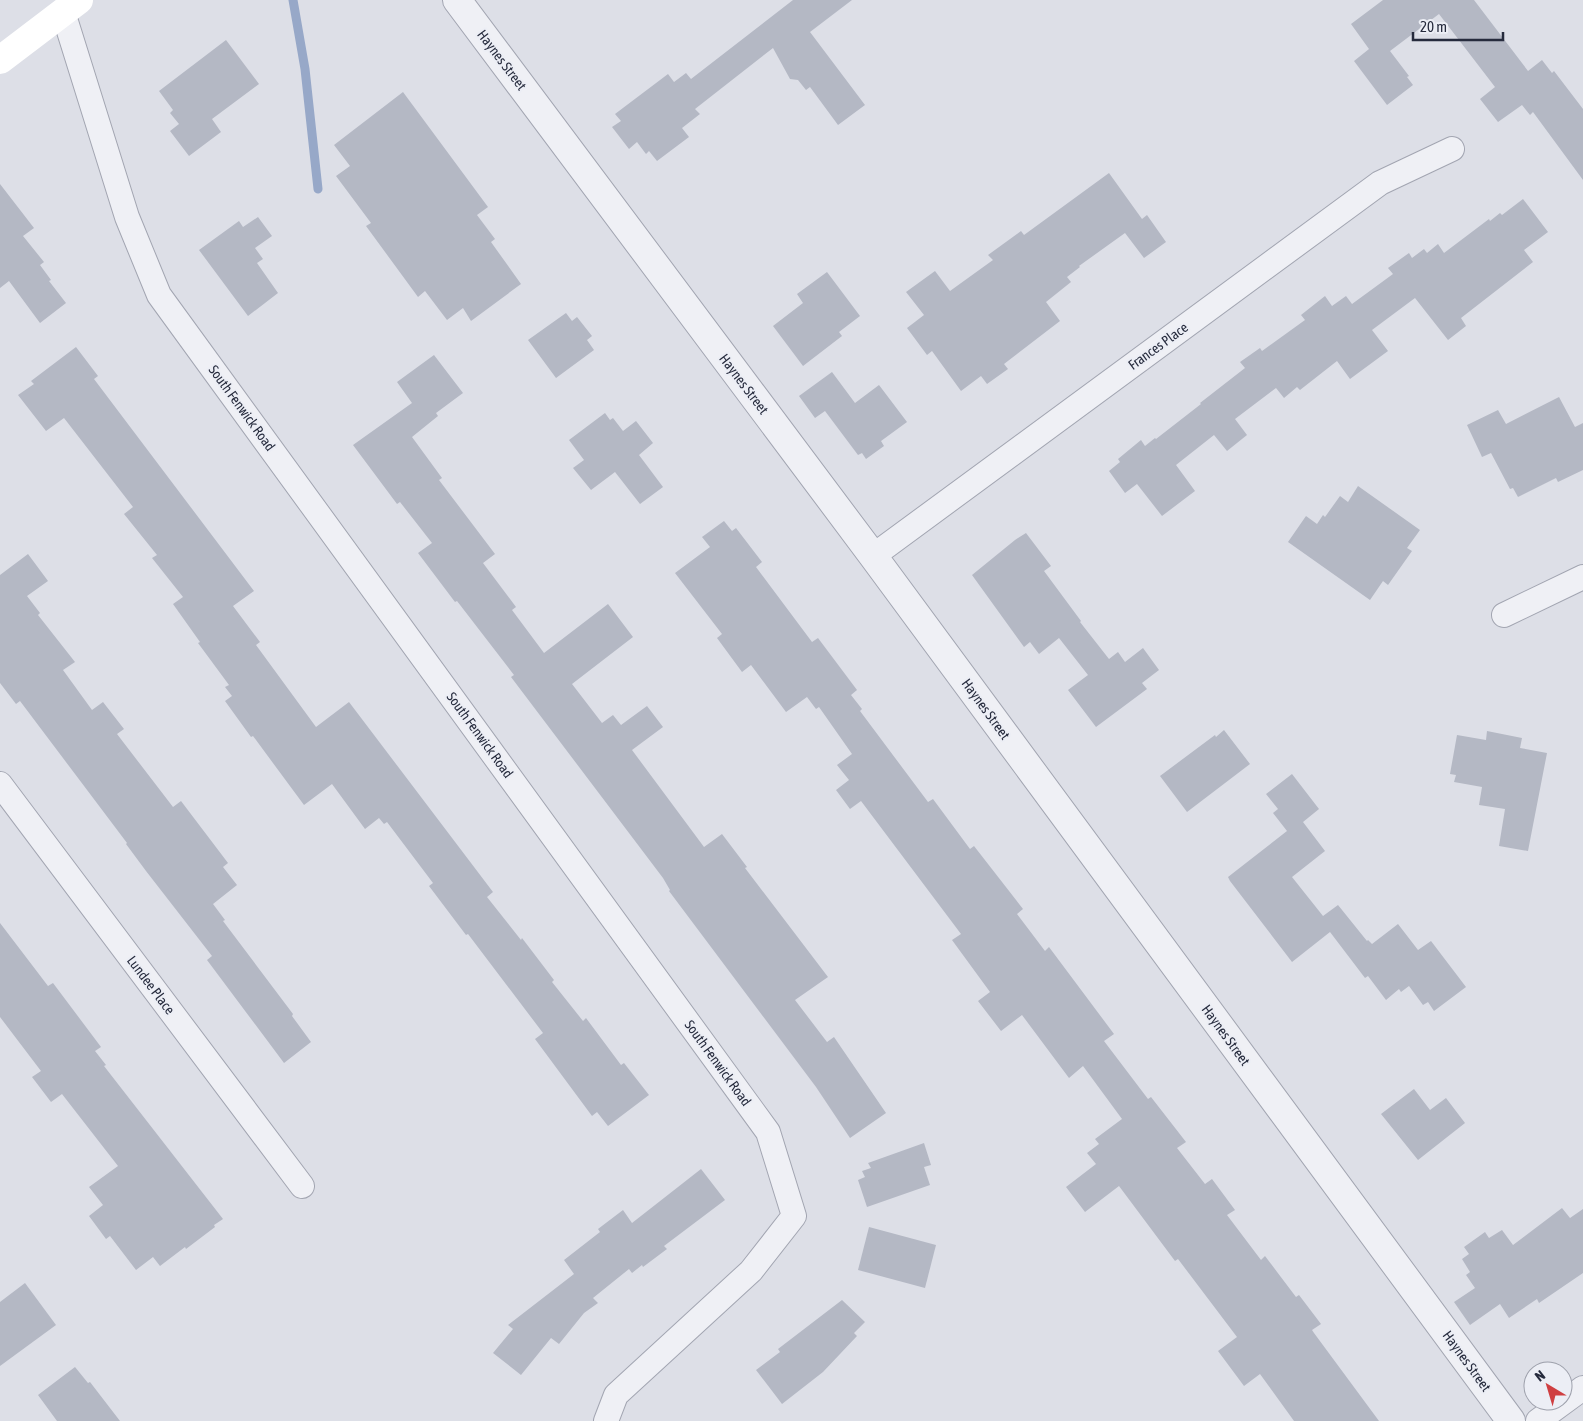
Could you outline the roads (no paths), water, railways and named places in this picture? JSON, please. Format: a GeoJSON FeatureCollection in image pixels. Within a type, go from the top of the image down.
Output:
{"type":"FeatureCollection","features":[{"type":"Feature","properties":{"kind":"main road"},"geometry":{"type":"LineString","coordinates":[[0,60],[65,4]]}},
{"type":"Feature","properties":{"kind":"street","name":"Haynes Street"},"geometry":{"type":"LineString","coordinates":[[457,0],[872,556],[1511,1421]]}},
{"type":"Feature","properties":{"kind":"street","name":"South Fenwick Road"},"geometry":{"type":"LineString","coordinates":[[65,4],[127,218],[159,295],[768,1132],[794,1216],[751,1271],[616,1395],[606,1421]]}},
{"type":"Feature","properties":{"kind":"street","name":"Frances Place"},"geometry":{"type":"LineString","coordinates":[[872,556],[1380,183],[1452,149]]}},
{"type":"Feature","properties":{"kind":"street"},"geometry":{"type":"LineString","coordinates":[[1504,615],[1583,577]]}},
{"type":"Feature","properties":{"kind":"street","name":"Lundee Place"},"geometry":{"type":"LineString","coordinates":[[0,784],[302,1186]]}},
{"type":"Feature","properties":{"kind":"street"},"geometry":{"type":"LineString","coordinates":[[1538,1421],[1583,1388]]}},
{"type":"Feature","properties":{"kind":"waterway"},"geometry":{"type":"LineString","coordinates":[[293,0],[305,69],[318,189]]}}]}
